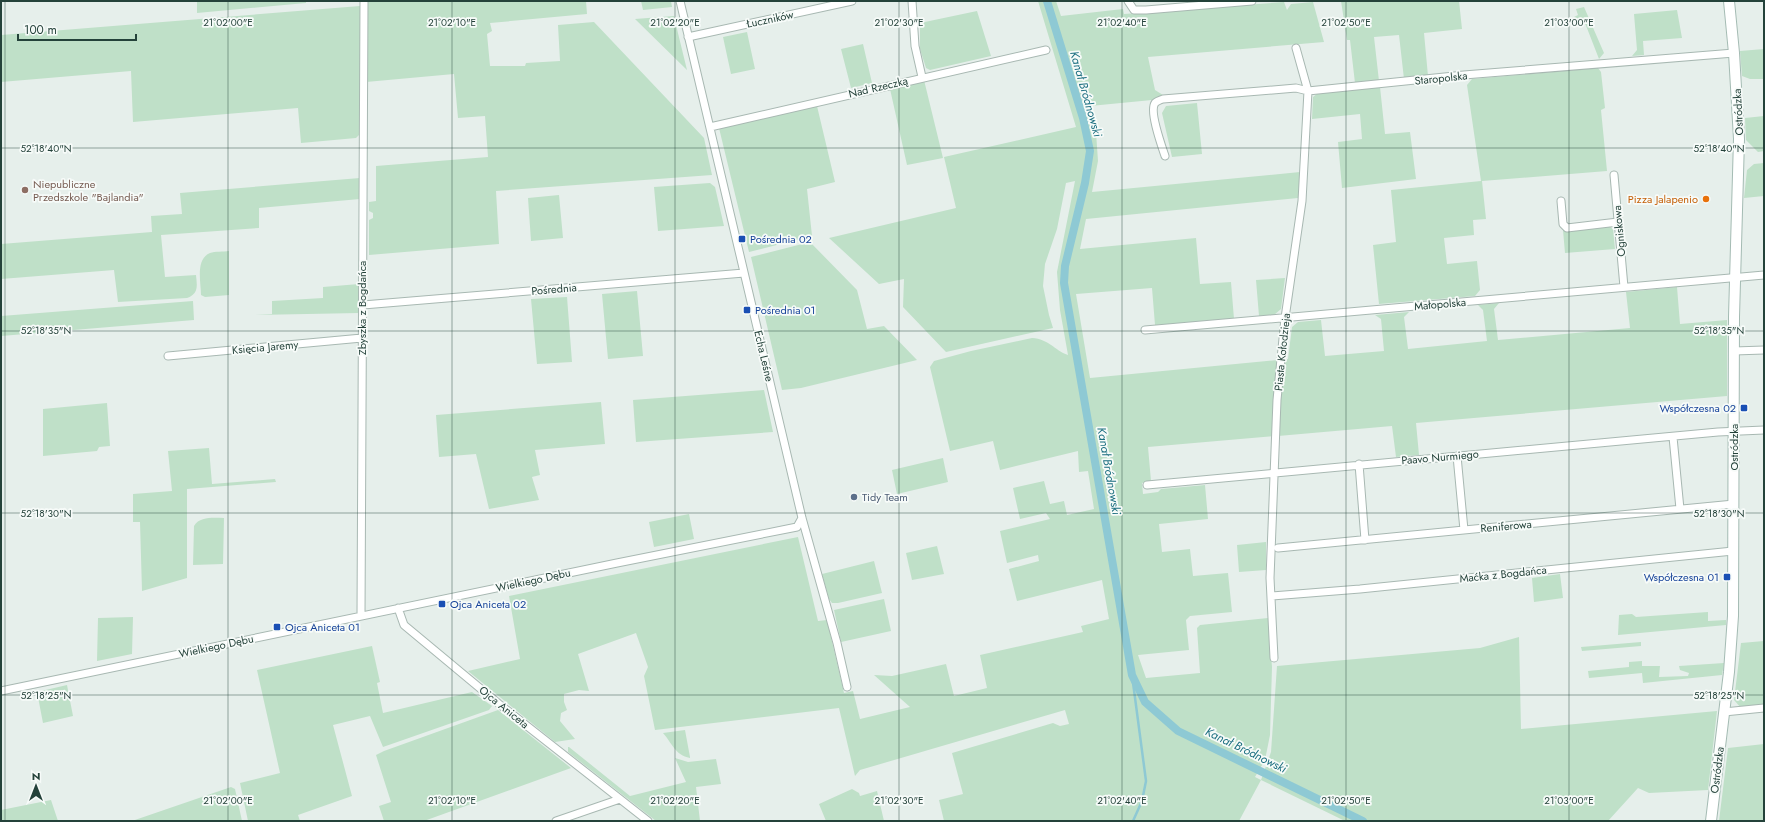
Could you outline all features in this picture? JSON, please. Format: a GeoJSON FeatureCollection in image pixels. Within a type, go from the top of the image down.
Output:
{"type":"FeatureCollection","features":[{"type":"Feature","properties":{"kind":"street","name":"Zbyszka z Bogdańca"},"geometry":{"type":"LineString","coordinates":[[361,616],[364,1]]}},
{"type":"Feature","properties":{"kind":"street","name":"Echa Leśne"},"geometry":{"type":"LineString","coordinates":[[680,1],[802,518],[837,643],[847,687]]}},
{"type":"Feature","properties":{"kind":"street","name":"Łuczników"},"geometry":{"type":"LineString","coordinates":[[688,37],[852,1]]}},
{"type":"Feature","properties":{"kind":"street"},"geometry":{"type":"LineString","coordinates":[[912,1],[915,46],[922,77]]}},
{"type":"Feature","properties":{"kind":"street"},"geometry":{"type":"LineString","coordinates":[[1128,1],[1134,10],[1252,1]]}},
{"type":"Feature","properties":{"kind":"street","name":"Ostródzka"},"geometry":{"type":"LineString","coordinates":[[1711,821],[1732,641],[1734,351],[1739,139],[1734,53],[1729,1]]}},
{"type":"Feature","properties":{"kind":"street","name":"Piasta Kołodzieja"},"geometry":{"type":"LineString","coordinates":[[1274,658],[1270,571],[1277,400],[1285,318],[1302,201],[1308,91],[1296,48]]}},
{"type":"Feature","properties":{"kind":"street","name":"Nad Rzeczką"},"geometry":{"type":"LineString","coordinates":[[710,127],[922,77],[1046,50]]}},
{"type":"Feature","properties":{"kind":"street","name":"Staropolska"},"geometry":{"type":"LineString","coordinates":[[1165,156],[1157,132],[1153,108],[1156,102],[1163,99],[1296,88],[1308,91],[1488,73],[1734,53]]}},
{"type":"Feature","properties":{"kind":"street","name":"Ogniskowa"},"geometry":{"type":"LineString","coordinates":[[1614,175],[1624,287]]}},
{"type":"Feature","properties":{"kind":"street"},"geometry":{"type":"LineString","coordinates":[[1561,201],[1563,224],[1567,228],[1618,222]]}},
{"type":"Feature","properties":{"kind":"street","name":"Pośrednia"},"geometry":{"type":"LineString","coordinates":[[363,305],[744,273]]}},
{"type":"Feature","properties":{"kind":"street","name":"Małopolska"},"geometry":{"type":"LineString","coordinates":[[1145,330],[1764,275]]}},
{"type":"Feature","properties":{"kind":"street","name":"Księcia Jaremy"},"geometry":{"type":"LineString","coordinates":[[168,356],[362,338]]}},
{"type":"Feature","properties":{"kind":"street"},"geometry":{"type":"LineString","coordinates":[[1734,351],[1764,350]]}},
{"type":"Feature","properties":{"kind":"street","name":"Paavo Nurmiego"},"geometry":{"type":"LineString","coordinates":[[1147,485],[1359,464],[1673,436],[1764,430]]}},
{"type":"Feature","properties":{"kind":"street"},"geometry":{"type":"LineString","coordinates":[[1673,436],[1680,509]]}},
{"type":"Feature","properties":{"kind":"street"},"geometry":{"type":"LineString","coordinates":[[1457,456],[1464,530]]}},
{"type":"Feature","properties":{"kind":"street"},"geometry":{"type":"LineString","coordinates":[[1359,464],[1365,540]]}},
{"type":"Feature","properties":{"kind":"street","name":"Reniferowa"},"geometry":{"type":"LineString","coordinates":[[1278,548],[1734,504]]}},
{"type":"Feature","properties":{"kind":"street","name":"Wielkiego Dębu"},"geometry":{"type":"LineString","coordinates":[[1,691],[398,608],[797,528],[802,518]]}},
{"type":"Feature","properties":{"kind":"street","name":"Maćka z Bogdańca"},"geometry":{"type":"LineString","coordinates":[[1272,596],[1360,589],[1733,551]]}},
{"type":"Feature","properties":{"kind":"street","name":"Ojca Aniceta"},"geometry":{"type":"LineString","coordinates":[[398,608],[404,625],[499,704],[648,821]]}},
{"type":"Feature","properties":{"kind":"street"},"geometry":{"type":"LineString","coordinates":[[1724,712],[1764,708]]}},
{"type":"Feature","properties":{"kind":"street"},"geometry":{"type":"LineString","coordinates":[[556,821],[620,799]]}},
{"type":"Feature","properties":{"kind":"green space"},"geometry":{"type":"Polygon","coordinates":[[[197,1],[306,1],[306,3],[197,13],[197,1]]]}},
{"type":"Feature","properties":{"kind":"green space"},"geometry":{"type":"Polygon","coordinates":[[[367,1],[586,1],[587,14],[490,23],[492,31],[487,34],[490,66],[525,66],[526,63],[560,61],[558,25],[594,22],[704,138],[712,175],[496,191],[499,244],[369,255],[369,220],[373,218],[373,213],[369,211],[369,202],[376,201],[376,166],[488,157],[485,116],[458,118],[454,74],[366,82],[367,1]]]}},
{"type":"Feature","properties":{"kind":"green space"},"geometry":{"type":"Polygon","coordinates":[[[641,1],[671,1],[672,7],[643,10],[641,1]]]}},
{"type":"Feature","properties":{"kind":"green space"},"geometry":{"type":"Polygon","coordinates":[[[1038,1],[1056,1],[1061,16],[1123,9],[1124,14],[1284,2],[1287,10],[1291,4],[1313,2],[1324,42],[1148,57],[1155,90],[1163,95],[1152,100],[1090,106],[1096,132],[1098,161],[1092,192],[1300,172],[1298,198],[1086,219],[1080,249],[1196,238],[1200,284],[1231,282],[1234,319],[1155,325],[1152,288],[1076,294],[1090,378],[1278,360],[1274,436],[1148,447],[1151,481],[1142,483],[1143,494],[1158,492],[1161,489],[1205,485],[1208,519],[1159,524],[1162,552],[1190,549],[1193,576],[1228,573],[1232,612],[1190,616],[1186,620],[1189,650],[1138,655],[1146,678],[1200,673],[1197,628],[1200,625],[1268,618],[1272,667],[1270,735],[1265,760],[1255,777],[1261,780],[1239,821],[944,821],[939,800],[963,794],[952,753],[1053,723],[1060,726],[1069,724],[1065,710],[860,770],[855,776],[839,708],[655,730],[644,676],[648,667],[636,633],[578,654],[589,691],[579,690],[564,694],[564,702],[567,710],[561,713],[560,721],[575,739],[555,742],[468,671],[520,659],[509,596],[798,537],[818,621],[827,620],[844,693],[853,691],[860,719],[910,707],[874,675],[892,676],[946,664],[954,696],[987,688],[980,655],[1083,632],[1081,626],[1109,619],[1102,580],[1017,601],[1009,569],[1039,561],[1038,555],[1007,563],[1000,531],[1050,519],[1046,513],[1020,519],[1013,488],[1044,481],[1050,504],[1064,501],[1067,515],[1094,509],[1088,471],[1079,472],[1078,451],[1000,470],[993,441],[950,451],[930,367],[934,361],[971,351],[1032,338],[1043,340],[1068,355],[1060,310],[1057,272],[1075,181],[1066,183],[1057,229],[1045,264],[1043,286],[1053,328],[946,352],[903,307],[904,279],[879,284],[829,238],[956,208],[944,157],[1076,127],[1038,1]]]}},
{"type":"Feature","properties":{"kind":"green space"},"geometry":{"type":"Polygon","coordinates":[[[1341,1],[1459,1],[1462,29],[1424,33],[1428,76],[1404,79],[1399,35],[1374,37],[1379,81],[1355,83],[1350,40],[1347,40],[1341,1]]]}},
{"type":"Feature","properties":{"kind":"green space"},"geometry":{"type":"Polygon","coordinates":[[[360,6],[360,134],[356,138],[301,143],[298,108],[133,122],[131,71],[1,82],[1,35],[360,6]]]}},
{"type":"Feature","properties":{"kind":"green space"},"geometry":{"type":"Polygon","coordinates":[[[1584,7],[1604,53],[1599,59],[1585,23],[1578,25],[1574,17],[1578,15],[1576,9],[1584,7]]]}},
{"type":"Feature","properties":{"kind":"green space"},"geometry":{"type":"Polygon","coordinates":[[[1677,10],[1682,38],[1643,41],[1644,55],[1632,56],[1637,50],[1634,14],[1677,10]]]}},
{"type":"Feature","properties":{"kind":"green space"},"geometry":{"type":"Polygon","coordinates":[[[977,11],[991,56],[930,70],[926,68],[920,49],[920,23],[977,11]]]}},
{"type":"Feature","properties":{"kind":"green space"},"geometry":{"type":"Polygon","coordinates":[[[674,16],[675,19],[670,21],[671,27],[676,25],[687,70],[635,19],[674,16]]]}},
{"type":"Feature","properties":{"kind":"green space"},"geometry":{"type":"Polygon","coordinates":[[[747,32],[755,69],[731,74],[723,37],[747,32]]]}},
{"type":"Feature","properties":{"kind":"green space"},"geometry":{"type":"Polygon","coordinates":[[[863,44],[872,83],[851,88],[841,49],[863,44]]]}},
{"type":"Feature","properties":{"kind":"green space"},"geometry":{"type":"Polygon","coordinates":[[[1764,49],[1764,79],[1750,79],[1742,76],[1740,51],[1764,49]]]}},
{"type":"Feature","properties":{"kind":"green space"},"geometry":{"type":"Polygon","coordinates":[[[1598,68],[1601,72],[1605,108],[1601,110],[1607,171],[1482,181],[1486,219],[1473,220],[1474,235],[1444,238],[1447,264],[1477,261],[1480,290],[1475,296],[1379,304],[1373,245],[1396,242],[1391,190],[1481,181],[1467,85],[1472,79],[1598,68]]]}},
{"type":"Feature","properties":{"kind":"green space"},"geometry":{"type":"Polygon","coordinates":[[[924,80],[943,158],[907,165],[890,89],[924,80]]]}},
{"type":"Feature","properties":{"kind":"green space"},"geometry":{"type":"Polygon","coordinates":[[[1380,87],[1385,134],[1410,132],[1416,179],[1342,188],[1338,142],[1362,139],[1360,114],[1312,119],[1313,97],[1318,93],[1380,87]]]}},
{"type":"Feature","properties":{"kind":"green space"},"geometry":{"type":"Polygon","coordinates":[[[1197,103],[1202,154],[1172,157],[1162,113],[1166,106],[1197,103]]]}},
{"type":"Feature","properties":{"kind":"green space"},"geometry":{"type":"Polygon","coordinates":[[[817,106],[835,182],[807,189],[812,236],[749,252],[719,128],[817,106]]]}},
{"type":"Feature","properties":{"kind":"green space"},"geometry":{"type":"Polygon","coordinates":[[[1764,116],[1764,151],[1758,152],[1746,140],[1745,118],[1764,116]]]}},
{"type":"Feature","properties":{"kind":"green space"},"geometry":{"type":"Polygon","coordinates":[[[1764,163],[1764,196],[1744,198],[1747,170],[1754,164],[1764,163]]]}},
{"type":"Feature","properties":{"kind":"green space"},"geometry":{"type":"Polygon","coordinates":[[[360,178],[360,199],[259,208],[259,228],[161,235],[165,277],[196,275],[197,286],[195,292],[187,298],[118,302],[114,270],[1,279],[1,244],[152,232],[151,216],[182,214],[180,193],[360,178]]]}},
{"type":"Feature","properties":{"kind":"green space"},"geometry":{"type":"Polygon","coordinates":[[[710,183],[715,187],[724,226],[658,231],[654,187],[710,183]]]}},
{"type":"Feature","properties":{"kind":"green space"},"geometry":{"type":"Polygon","coordinates":[[[559,195],[563,238],[531,241],[528,198],[559,195]]]}},
{"type":"Feature","properties":{"kind":"green space"},"geometry":{"type":"Polygon","coordinates":[[[1609,226],[1613,229],[1615,249],[1565,253],[1563,230],[1609,226]]]}},
{"type":"Feature","properties":{"kind":"green space"},"geometry":{"type":"Polygon","coordinates":[[[810,242],[857,290],[867,329],[884,326],[917,360],[801,388],[782,390],[751,257],[810,242]]]}},
{"type":"Feature","properties":{"kind":"green space"},"geometry":{"type":"Polygon","coordinates":[[[229,251],[229,295],[205,297],[201,295],[200,272],[202,260],[210,253],[229,251]]]}},
{"type":"Feature","properties":{"kind":"green space"},"geometry":{"type":"Polygon","coordinates":[[[1285,278],[1281,309],[1274,315],[1259,316],[1256,280],[1285,278]]]}},
{"type":"Feature","properties":{"kind":"green space"},"geometry":{"type":"Polygon","coordinates":[[[359,284],[359,313],[255,315],[272,314],[272,301],[323,298],[323,287],[359,284]]]}},
{"type":"Feature","properties":{"kind":"green space"},"geometry":{"type":"Polygon","coordinates":[[[1677,287],[1680,324],[1727,320],[1727,396],[1416,423],[1419,455],[1396,457],[1392,426],[1278,436],[1284,360],[1288,359],[1292,327],[1298,322],[1321,320],[1325,356],[1384,351],[1381,319],[1375,315],[1409,312],[1404,317],[1408,349],[1487,341],[1483,310],[1478,305],[1499,303],[1494,309],[1498,340],[1630,328],[1626,292],[1677,287]]]}},
{"type":"Feature","properties":{"kind":"green space"},"geometry":{"type":"Polygon","coordinates":[[[637,291],[643,356],[608,359],[602,294],[637,291]]]}},
{"type":"Feature","properties":{"kind":"green space"},"geometry":{"type":"Polygon","coordinates":[[[567,297],[572,362],[537,364],[531,299],[567,297]]]}},
{"type":"Feature","properties":{"kind":"green space"},"geometry":{"type":"Polygon","coordinates":[[[193,301],[194,320],[1,336],[1,316],[193,301]]]}},
{"type":"Feature","properties":{"kind":"green space"},"geometry":{"type":"Polygon","coordinates":[[[764,390],[773,432],[636,442],[633,400],[764,390]]]}},
{"type":"Feature","properties":{"kind":"green space"},"geometry":{"type":"Polygon","coordinates":[[[601,402],[605,444],[535,450],[540,475],[532,477],[539,500],[489,509],[476,454],[439,457],[436,415],[601,402]]]}},
{"type":"Feature","properties":{"kind":"green space"},"geometry":{"type":"Polygon","coordinates":[[[107,403],[110,446],[99,447],[97,451],[43,456],[43,409],[107,403]]]}},
{"type":"Feature","properties":{"kind":"green space"},"geometry":{"type":"Polygon","coordinates":[[[209,448],[212,484],[275,479],[276,482],[187,489],[187,578],[142,591],[140,522],[133,522],[133,494],[172,491],[168,451],[209,448]]]}},
{"type":"Feature","properties":{"kind":"green space"},"geometry":{"type":"Polygon","coordinates":[[[943,458],[948,482],[897,494],[892,470],[943,458]]]}},
{"type":"Feature","properties":{"kind":"green space"},"geometry":{"type":"Polygon","coordinates":[[[689,514],[694,539],[654,547],[649,522],[689,514]]]}},
{"type":"Feature","properties":{"kind":"green space"},"geometry":{"type":"Polygon","coordinates":[[[224,518],[223,564],[193,565],[194,526],[203,519],[224,518]]]}},
{"type":"Feature","properties":{"kind":"green space"},"geometry":{"type":"Polygon","coordinates":[[[1266,542],[1266,570],[1239,572],[1237,545],[1266,542]]]}},
{"type":"Feature","properties":{"kind":"green space"},"geometry":{"type":"Polygon","coordinates":[[[937,546],[944,574],[912,580],[906,553],[937,546]]]}},
{"type":"Feature","properties":{"kind":"green space"},"geometry":{"type":"Polygon","coordinates":[[[874,561],[882,593],[832,603],[829,599],[822,574],[874,561]]]}},
{"type":"Feature","properties":{"kind":"green space"},"geometry":{"type":"Polygon","coordinates":[[[1560,574],[1563,598],[1534,602],[1532,578],[1560,574]]]}},
{"type":"Feature","properties":{"kind":"green space"},"geometry":{"type":"Polygon","coordinates":[[[884,599],[891,631],[841,642],[834,610],[884,599]]]}},
{"type":"Feature","properties":{"kind":"green space"},"geometry":{"type":"Polygon","coordinates":[[[1708,612],[1708,621],[1726,620],[1726,625],[1618,635],[1619,615],[1632,614],[1636,617],[1708,612]]]}},
{"type":"Feature","properties":{"kind":"green space"},"geometry":{"type":"Polygon","coordinates":[[[133,617],[132,654],[97,661],[98,618],[133,617]]]}},
{"type":"Feature","properties":{"kind":"green space"},"geometry":{"type":"Polygon","coordinates":[[[1519,637],[1521,729],[1717,711],[1708,790],[1649,793],[1638,788],[1608,821],[1345,821],[1261,780],[1271,752],[1277,666],[1480,648],[1519,637]]]}},
{"type":"Feature","properties":{"kind":"green space"},"geometry":{"type":"Polygon","coordinates":[[[1764,641],[1764,705],[1741,708],[1734,700],[1741,643],[1764,641]]]}},
{"type":"Feature","properties":{"kind":"green space"},"geometry":{"type":"Polygon","coordinates":[[[1641,642],[1641,646],[1582,651],[1581,647],[1641,642]]]}},
{"type":"Feature","properties":{"kind":"green space"},"geometry":{"type":"Polygon","coordinates":[[[372,646],[380,682],[377,683],[383,713],[472,692],[492,706],[489,710],[383,747],[370,716],[333,725],[352,796],[298,815],[300,821],[248,821],[240,783],[280,773],[257,670],[372,646]]]}},
{"type":"Feature","properties":{"kind":"green space"},"geometry":{"type":"Polygon","coordinates":[[[1642,661],[1642,666],[1660,666],[1659,677],[1688,676],[1689,673],[1680,670],[1679,666],[1724,663],[1722,675],[1643,683],[1642,673],[1589,678],[1588,671],[1629,667],[1629,662],[1642,661]]]}},
{"type":"Feature","properties":{"kind":"green space"},"geometry":{"type":"Polygon","coordinates":[[[67,685],[73,716],[43,723],[37,692],[67,685]]]}},
{"type":"Feature","properties":{"kind":"green space"},"geometry":{"type":"Polygon","coordinates":[[[498,710],[571,768],[424,821],[384,821],[379,806],[391,802],[376,755],[498,710]]]}},
{"type":"Feature","properties":{"kind":"green space"},"geometry":{"type":"Polygon","coordinates":[[[685,730],[690,758],[677,751],[663,733],[685,730]]]}},
{"type":"Feature","properties":{"kind":"green space"},"geometry":{"type":"Polygon","coordinates":[[[1764,744],[1764,821],[1719,821],[1728,748],[1764,744]]]}},
{"type":"Feature","properties":{"kind":"green space"},"geometry":{"type":"Polygon","coordinates":[[[568,747],[630,796],[686,782],[675,758],[688,762],[716,759],[721,784],[696,787],[700,821],[656,821],[568,752],[568,747]]]}},
{"type":"Feature","properties":{"kind":"green space"},"geometry":{"type":"Polygon","coordinates":[[[231,787],[235,789],[242,821],[132,821],[231,787]]]}},
{"type":"Feature","properties":{"kind":"green space"},"geometry":{"type":"Polygon","coordinates":[[[852,789],[859,793],[860,796],[877,791],[884,821],[826,821],[819,804],[852,789]]]}},
{"type":"Feature","properties":{"kind":"green space"},"geometry":{"type":"Polygon","coordinates":[[[51,800],[58,821],[1,821],[1,810],[51,800]]]}},
{"type":"Feature","properties":{"kind":"waterway","name":"Kanał Bródnowski"},"geometry":{"type":"LineString","coordinates":[[1047,1],[1083,118],[1090,151],[1085,183],[1065,266],[1064,283],[1132,675],[1145,702],[1178,731],[1363,821]]}},
{"type":"Feature","properties":{"kind":"waterway"},"geometry":{"type":"LineString","coordinates":[[1132,675],[1146,781],[1142,801],[1133,821]]}},
{"type":"Feature","properties":{"kind":"place","name":"Niepubliczne Przedszkole \"Bajlandia\""},"geometry":{"type":"Point","coordinates":[25,190]}},
{"type":"Feature","properties":{"kind":"place","name":"Pizza Jalapenio"},"geometry":{"type":"Point","coordinates":[1706,199]}},
{"type":"Feature","properties":{"kind":"place","name":"Pośrednia 02"},"geometry":{"type":"Point","coordinates":[742,239]}},
{"type":"Feature","properties":{"kind":"place","name":"Pośrednia 01"},"geometry":{"type":"Point","coordinates":[747,310]}},
{"type":"Feature","properties":{"kind":"place","name":"Współczesna 02"},"geometry":{"type":"Point","coordinates":[1744,408]}},
{"type":"Feature","properties":{"kind":"place","name":"Tidy Team"},"geometry":{"type":"Point","coordinates":[854,497]}},
{"type":"Feature","properties":{"kind":"place","name":"Współczesna 01"},"geometry":{"type":"Point","coordinates":[1727,577]}},
{"type":"Feature","properties":{"kind":"place","name":"Ojca Aniceta 02"},"geometry":{"type":"Point","coordinates":[442,604]}},
{"type":"Feature","properties":{"kind":"place","name":"Ojca Aniceta 01"},"geometry":{"type":"Point","coordinates":[277,627]}}]}
